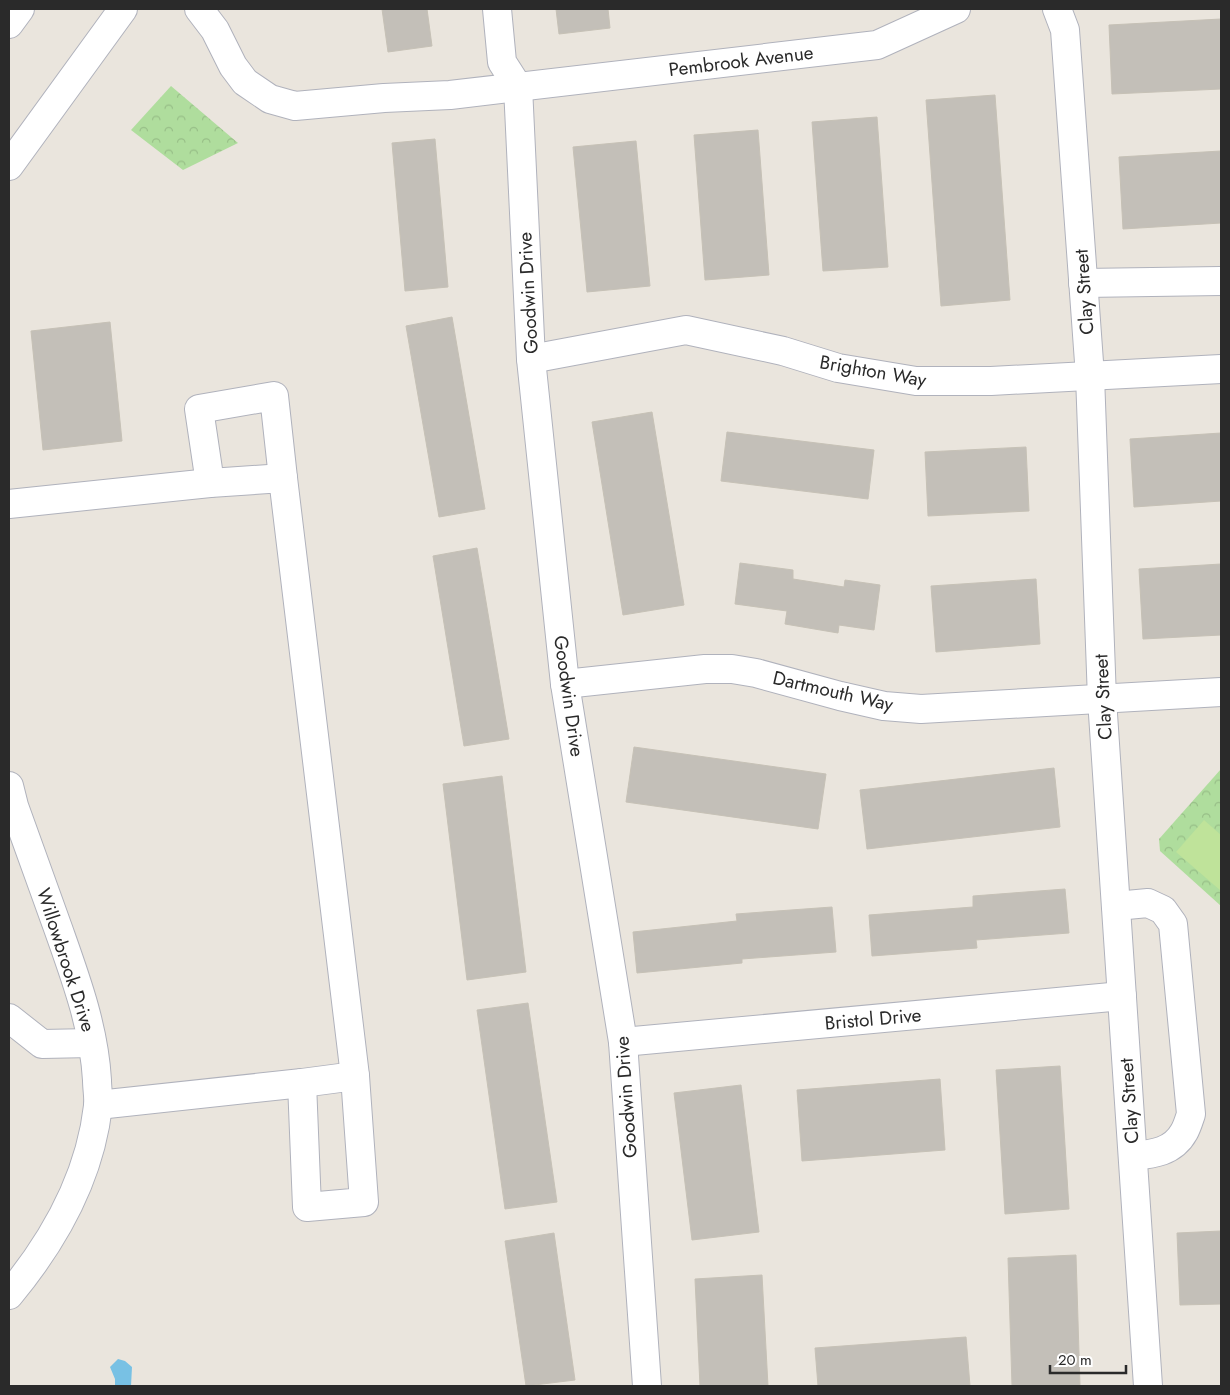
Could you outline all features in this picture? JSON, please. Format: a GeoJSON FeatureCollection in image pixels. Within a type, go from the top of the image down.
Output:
{"type":"FeatureCollection","features":[{"type":"Feature","properties":{"kind":"street"},"geometry":{"type":"LineString","coordinates":[[9,24],[20,9]]}},
{"type":"Feature","properties":{"kind":"street"},"geometry":{"type":"LineString","coordinates":[[9,166],[123,9]]}},
{"type":"Feature","properties":{"kind":"street","name":"Pembrook Avenue"},"geometry":{"type":"LineString","coordinates":[[199,9],[215,30],[233,66],[245,82],[270,99],[295,106],[384,98],[450,95],[877,45],[956,9]]}},
{"type":"Feature","properties":{"kind":"street","name":"Goodwin Drive"},"geometry":{"type":"LineString","coordinates":[[497,9],[502,62],[518,87],[531,360],[565,684],[624,1042],[647,1386]]}},
{"type":"Feature","properties":{"kind":"street","name":"Clay Street"},"geometry":{"type":"LineString","coordinates":[[1057,9],[1065,30],[1090,376],[1102,699],[1148,1386]]}},
{"type":"Feature","properties":{"kind":"street"},"geometry":{"type":"LineString","coordinates":[[1083,283],[1221,281]]}},
{"type":"Feature","properties":{"kind":"street","name":"Brighton Way"},"geometry":{"type":"LineString","coordinates":[[531,360],[686,330],[782,351],[838,368],[916,381],[991,381],[1221,369]]}},
{"type":"Feature","properties":{"kind":"street"},"geometry":{"type":"LineString","coordinates":[[210,483],[199,409],[274,396],[355,1076],[364,1202],[308,1207],[302,1083]]}},
{"type":"Feature","properties":{"kind":"street"},"geometry":{"type":"LineString","coordinates":[[9,504],[210,483],[283,478]]}},
{"type":"Feature","properties":{"kind":"street","name":"Dartmouth Way"},"geometry":{"type":"LineString","coordinates":[[565,684],[705,669],[732,669],[756,673],[884,706],[921,709],[1221,692]]}},
{"type":"Feature","properties":{"kind":"street","name":"Willowbrook Drive"},"geometry":{"type":"LineString","coordinates":[[9,786],[14,806],[79,986],[89,1024],[96,1065],[98,1105],[92,1143],[78,1184],[52,1238],[9,1295]]}},
{"type":"Feature","properties":{"kind":"street"},"geometry":{"type":"LineString","coordinates":[[1116,906],[1148,903],[1163,910],[1173,924],[1191,1114],[1185,1132],[1174,1145],[1156,1154],[1133,1156]]}},
{"type":"Feature","properties":{"kind":"street","name":"Bristol Drive"},"geometry":{"type":"LineString","coordinates":[[624,1042],[1122,996]]}},
{"type":"Feature","properties":{"kind":"street"},"geometry":{"type":"LineString","coordinates":[[9,1018],[42,1044],[92,1043]]}},
{"type":"Feature","properties":{"kind":"street"},"geometry":{"type":"LineString","coordinates":[[98,1105],[355,1076]]}},
{"type":"Feature","properties":{"kind":"green space"},"geometry":{"type":"Polygon","coordinates":[[[171,86],[238,143],[183,170],[131,130],[171,86]]]}},
{"type":"Feature","properties":{"kind":"green space"},"geometry":{"type":"Polygon","coordinates":[[[1221,769],[1221,906],[1160,851],[1159,839],[1221,769]]]}},
{"type":"Feature","properties":{"kind":"green space"},"geometry":{"type":"Polygon","coordinates":[[[1204,820],[1221,835],[1221,891],[1176,852],[1204,820]]]}},
{"type":"Feature","properties":{"kind":"water"},"geometry":{"type":"Polygon","coordinates":[[[118,1359],[125,1361],[132,1367],[131,1386],[115,1386],[115,1379],[110,1367],[118,1359]]]}},
{"type":"Feature","properties":{"kind":"building"},"geometry":{"type":"Polygon","coordinates":[[[382,9],[427,9],[432,46],[388,52],[382,9]]]}},
{"type":"Feature","properties":{"kind":"building"},"geometry":{"type":"Polygon","coordinates":[[[556,9],[608,9],[610,28],[559,34],[556,9]]]}},
{"type":"Feature","properties":{"kind":"building"},"geometry":{"type":"Polygon","coordinates":[[[1221,19],[1221,89],[1112,94],[1109,25],[1221,19]]]}},
{"type":"Feature","properties":{"kind":"building"},"geometry":{"type":"Polygon","coordinates":[[[995,95],[1010,300],[941,306],[926,100],[995,95]]]}},
{"type":"Feature","properties":{"kind":"building"},"geometry":{"type":"Polygon","coordinates":[[[877,117],[888,267],[823,271],[812,122],[877,117]]]}},
{"type":"Feature","properties":{"kind":"building"},"geometry":{"type":"Polygon","coordinates":[[[758,130],[769,275],[705,280],[694,135],[758,130]]]}},
{"type":"Feature","properties":{"kind":"building"},"geometry":{"type":"Polygon","coordinates":[[[435,139],[448,287],[405,291],[392,143],[435,139]]]}},
{"type":"Feature","properties":{"kind":"building"},"geometry":{"type":"Polygon","coordinates":[[[636,141],[650,286],[587,292],[573,147],[636,141]]]}},
{"type":"Feature","properties":{"kind":"building"},"geometry":{"type":"Polygon","coordinates":[[[1221,151],[1221,223],[1123,229],[1119,157],[1221,151]]]}},
{"type":"Feature","properties":{"kind":"building"},"geometry":{"type":"Polygon","coordinates":[[[452,317],[485,509],[439,517],[406,326],[452,317]]]}},
{"type":"Feature","properties":{"kind":"building"},"geometry":{"type":"Polygon","coordinates":[[[110,322],[122,441],[43,450],[31,331],[110,322]]]}},
{"type":"Feature","properties":{"kind":"building"},"geometry":{"type":"Polygon","coordinates":[[[652,412],[684,605],[623,615],[592,422],[652,412]]]}},
{"type":"Feature","properties":{"kind":"building"},"geometry":{"type":"Polygon","coordinates":[[[727,432],[874,450],[868,499],[721,481],[727,432]]]}},
{"type":"Feature","properties":{"kind":"building"},"geometry":{"type":"Polygon","coordinates":[[[1221,433],[1221,501],[1134,507],[1130,439],[1221,433]]]}},
{"type":"Feature","properties":{"kind":"building"},"geometry":{"type":"Polygon","coordinates":[[[1026,447],[1029,511],[928,516],[925,452],[1026,447]]]}},
{"type":"Feature","properties":{"kind":"building"},"geometry":{"type":"Polygon","coordinates":[[[477,548],[509,739],[464,746],[433,556],[477,548]]]}},
{"type":"Feature","properties":{"kind":"building"},"geometry":{"type":"Polygon","coordinates":[[[740,563],[793,570],[793,579],[844,587],[845,580],[880,585],[874,630],[839,625],[838,633],[785,624],[787,611],[735,604],[740,563]]]}},
{"type":"Feature","properties":{"kind":"building"},"geometry":{"type":"Polygon","coordinates":[[[1221,564],[1221,635],[1143,639],[1139,569],[1221,564]]]}},
{"type":"Feature","properties":{"kind":"building"},"geometry":{"type":"Polygon","coordinates":[[[1036,579],[1040,644],[936,652],[931,586],[1036,579]]]}},
{"type":"Feature","properties":{"kind":"building"},"geometry":{"type":"Polygon","coordinates":[[[634,747],[826,774],[818,829],[626,802],[634,747]]]}},
{"type":"Feature","properties":{"kind":"building"},"geometry":{"type":"Polygon","coordinates":[[[1054,768],[1060,827],[867,849],[860,790],[1054,768]]]}},
{"type":"Feature","properties":{"kind":"building"},"geometry":{"type":"Polygon","coordinates":[[[502,776],[526,972],[467,980],[443,784],[502,776]]]}},
{"type":"Feature","properties":{"kind":"building"},"geometry":{"type":"Polygon","coordinates":[[[1065,889],[1069,933],[976,940],[977,948],[872,956],[869,915],[973,907],[973,896],[1065,889]]]}},
{"type":"Feature","properties":{"kind":"building"},"geometry":{"type":"Polygon","coordinates":[[[832,907],[836,952],[742,959],[742,963],[637,973],[633,932],[737,921],[736,914],[832,907]]]}},
{"type":"Feature","properties":{"kind":"building"},"geometry":{"type":"Polygon","coordinates":[[[528,1003],[557,1202],[505,1209],[477,1010],[528,1003]]]}},
{"type":"Feature","properties":{"kind":"building"},"geometry":{"type":"Polygon","coordinates":[[[1060,1066],[1069,1209],[1005,1214],[996,1070],[1060,1066]]]}},
{"type":"Feature","properties":{"kind":"building"},"geometry":{"type":"Polygon","coordinates":[[[940,1079],[945,1150],[802,1161],[797,1090],[940,1079]]]}},
{"type":"Feature","properties":{"kind":"building"},"geometry":{"type":"Polygon","coordinates":[[[741,1085],[759,1232],[692,1240],[674,1093],[741,1085]]]}},
{"type":"Feature","properties":{"kind":"building"},"geometry":{"type":"Polygon","coordinates":[[[1221,1231],[1221,1304],[1180,1305],[1177,1233],[1221,1231]]]}},
{"type":"Feature","properties":{"kind":"building"},"geometry":{"type":"Polygon","coordinates":[[[554,1233],[575,1380],[526,1386],[505,1241],[554,1233]]]}},
{"type":"Feature","properties":{"kind":"building"},"geometry":{"type":"Polygon","coordinates":[[[1076,1255],[1080,1386],[1012,1386],[1008,1258],[1076,1255]]]}},
{"type":"Feature","properties":{"kind":"building"},"geometry":{"type":"Polygon","coordinates":[[[762,1275],[768,1386],[700,1386],[695,1279],[762,1275]]]}},
{"type":"Feature","properties":{"kind":"building"},"geometry":{"type":"Polygon","coordinates":[[[966,1337],[970,1386],[818,1386],[815,1348],[966,1337]]]}}]}
